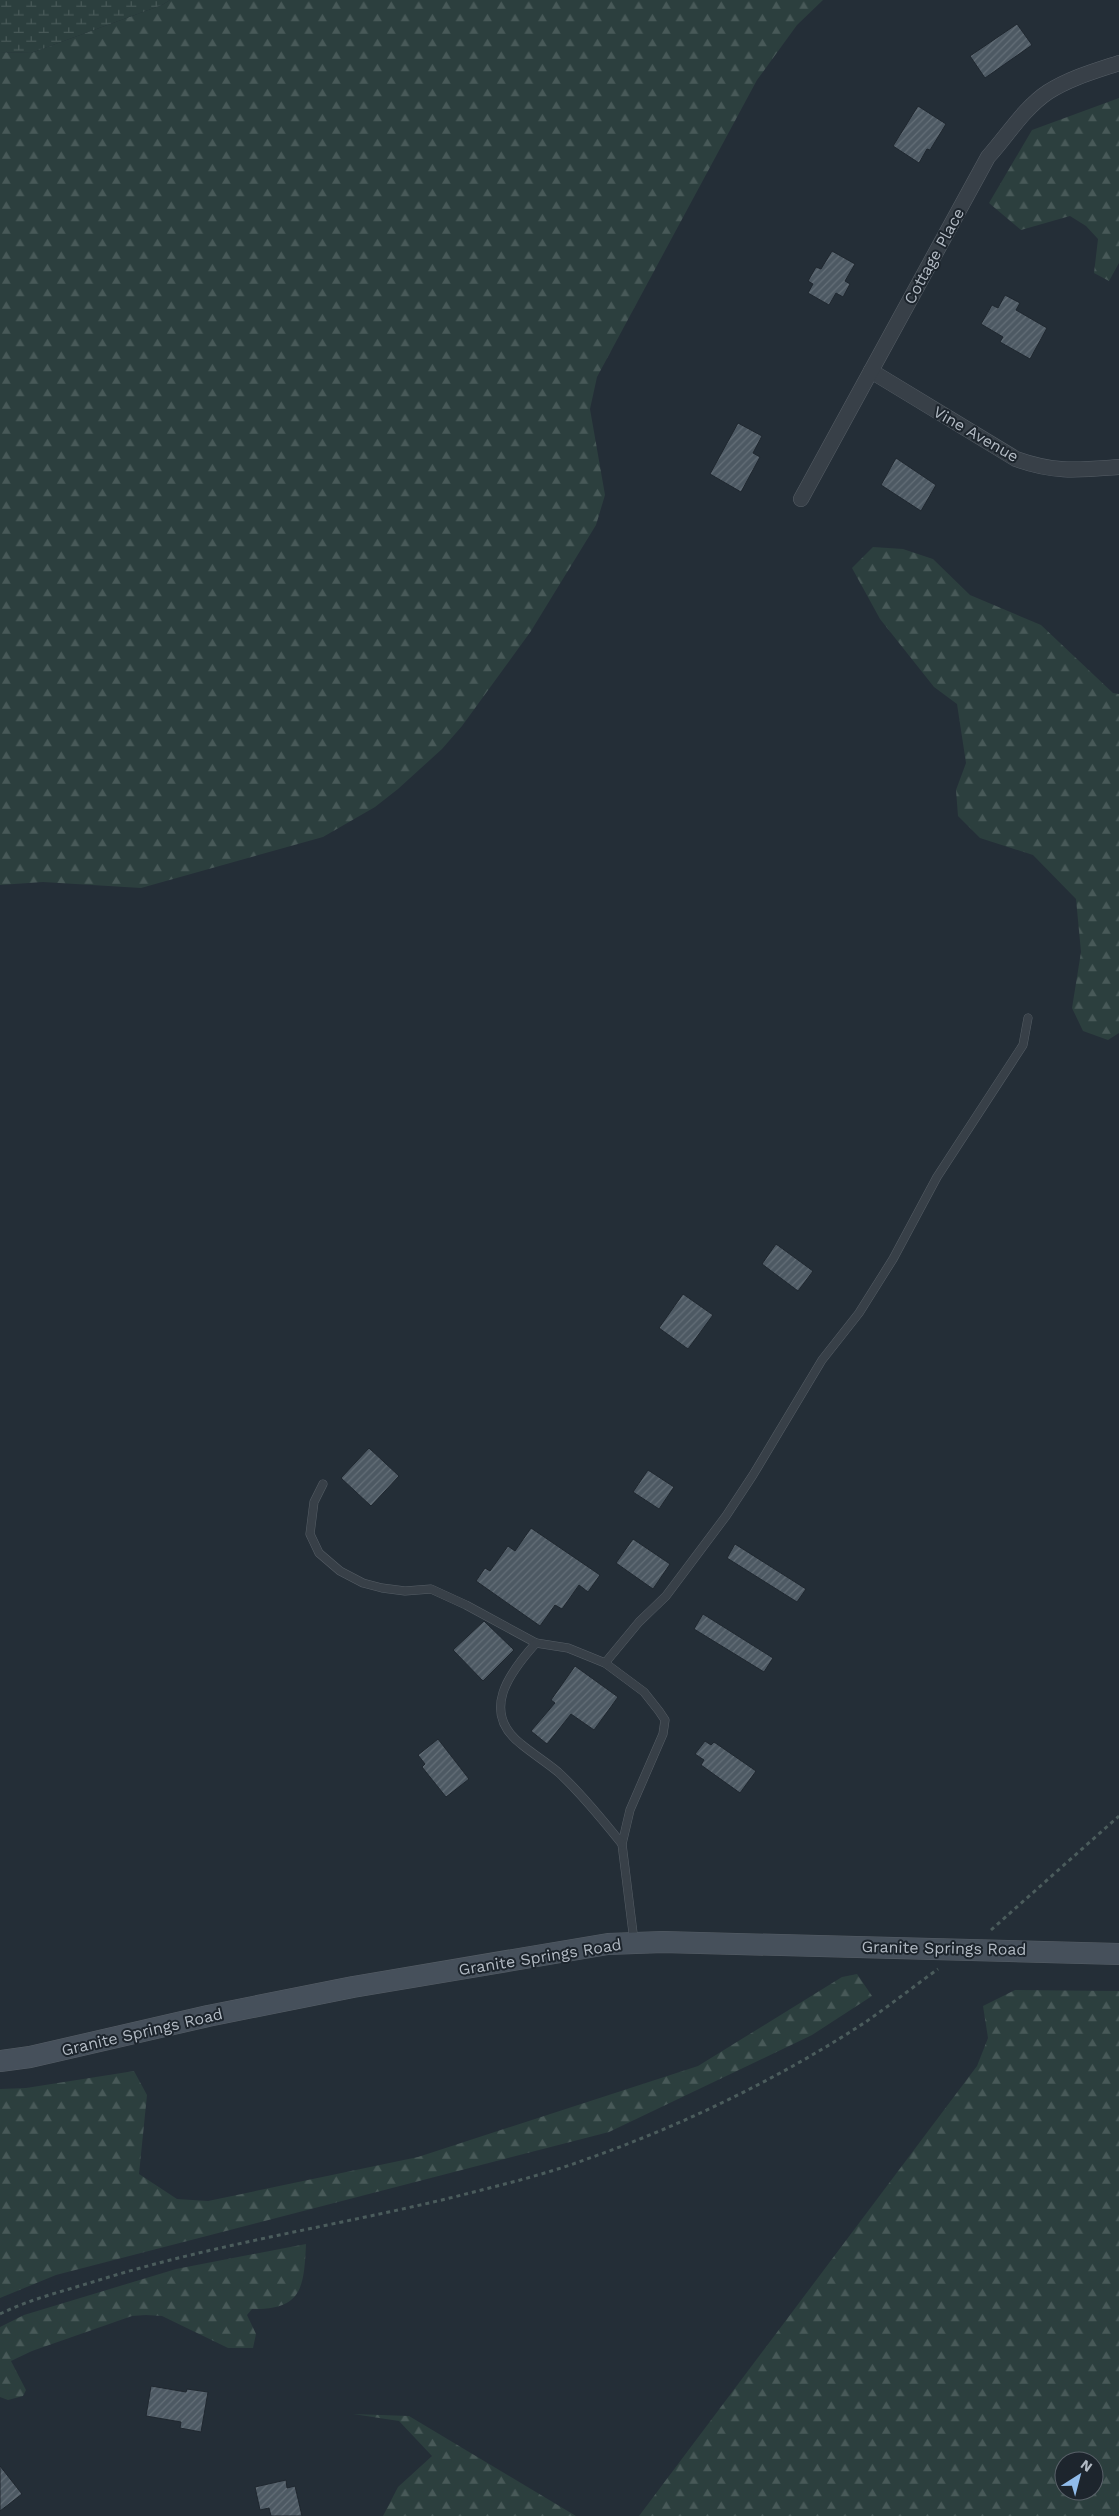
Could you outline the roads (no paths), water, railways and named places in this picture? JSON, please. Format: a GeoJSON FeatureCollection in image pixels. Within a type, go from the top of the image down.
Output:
{"type":"FeatureCollection","features":[{"type":"Feature","properties":{"kind":"street","name":"Cottage Place"},"geometry":{"type":"LineString","coordinates":[[800,499],[988,157],[1029,109],[1047,93],[1068,81],[1119,63]]}},
{"type":"Feature","properties":{"kind":"street","name":"Vine Avenue"},"geometry":{"type":"LineString","coordinates":[[871,371],[1016,459],[1040,468],[1064,470],[1119,467]]}},
{"type":"Feature","properties":{"kind":"street","name":"Granite Springs Road"},"geometry":{"type":"LineString","coordinates":[[0,2061],[30,2057],[208,2016],[353,1987],[608,1944],[966,1949],[1119,1954]]}},
{"type":"Feature","properties":{"kind":"lane"},"geometry":{"type":"LineString","coordinates":[[606,1663],[639,1622],[666,1596],[726,1516],[753,1475],[822,1360],[858,1313],[893,1260],[937,1177],[1023,1045],[1028,1018]]}},
{"type":"Feature","properties":{"kind":"lane"},"geometry":{"type":"LineString","coordinates":[[323,1484],[314,1502],[310,1534],[319,1553],[340,1571],[363,1583],[382,1588],[405,1591],[431,1589],[466,1605],[536,1643],[568,1648],[606,1663],[644,1692],[664,1720],[663,1734],[653,1762],[630,1810],[622,1844],[634,1943]]}},
{"type":"Feature","properties":{"kind":"lane"},"geometry":{"type":"LineString","coordinates":[[536,1643],[508,1680],[501,1700],[500,1716],[506,1729],[520,1744],[568,1782],[622,1844]]}}]}
